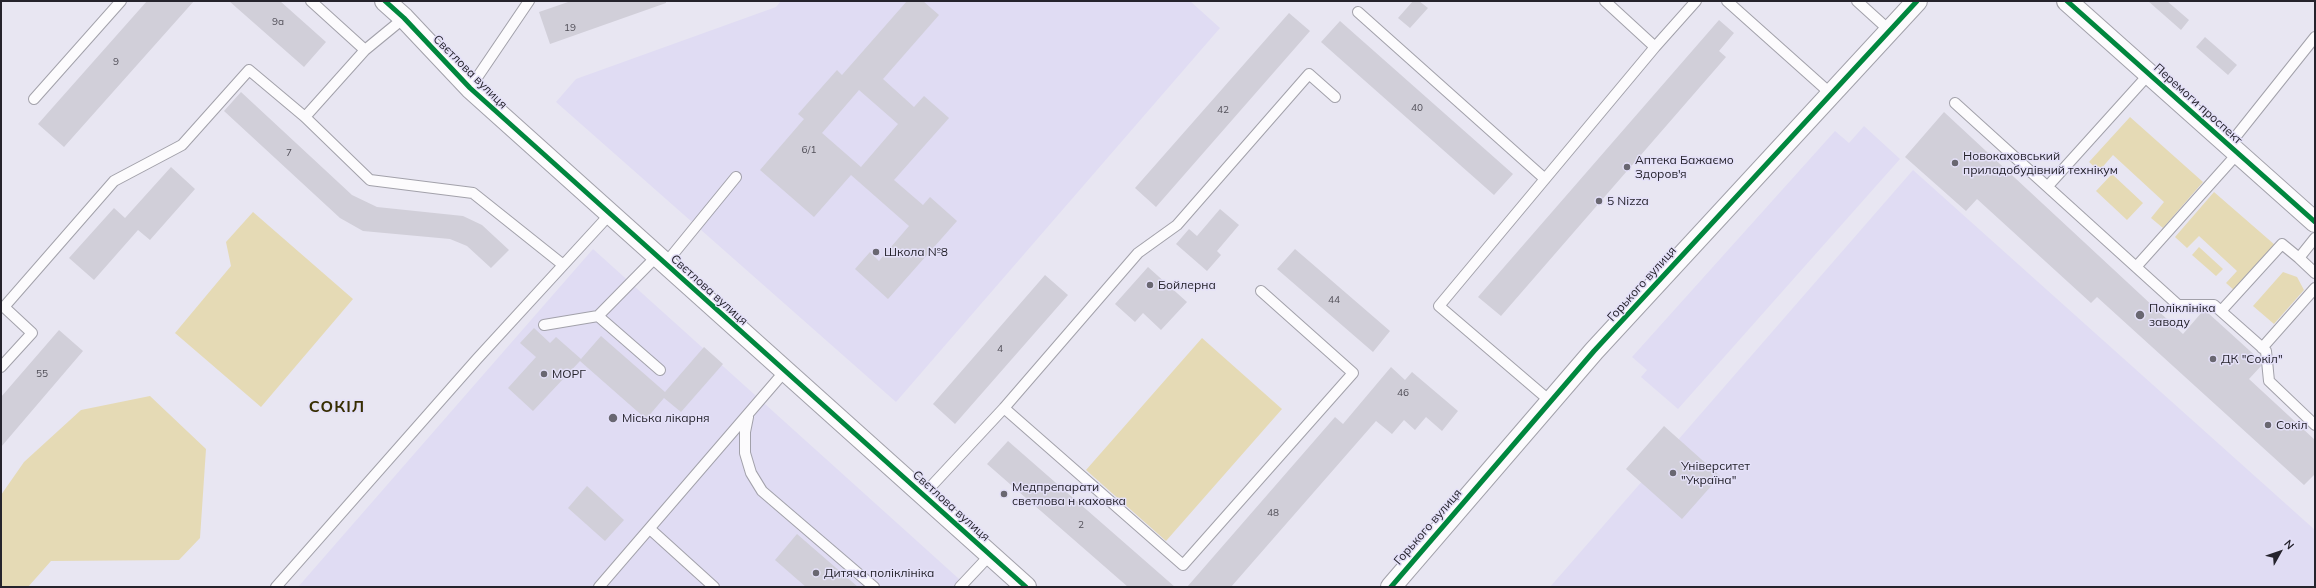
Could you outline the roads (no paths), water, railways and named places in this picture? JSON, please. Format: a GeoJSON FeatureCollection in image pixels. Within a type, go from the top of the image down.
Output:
{"type":"FeatureCollection","features":[{"type":"Feature","properties":{"kind":"street","name":"Свєтлова вулиця"},"geometry":{"type":"LineString","coordinates":[[385,1],[404,18],[470,88],[1026,587]]}},
{"type":"Feature","properties":{"kind":"street","name":"Горького вулиця"},"geometry":{"type":"LineString","coordinates":[[1391,587],[1550,401],[1830,93],[1917,1]]}},
{"type":"Feature","properties":{"kind":"street","name":"Перемоги проспект"},"geometry":{"type":"LineString","coordinates":[[2067,1],[2315,222]]}},
{"type":"Feature","properties":{"kind":"lane"},"geometry":{"type":"LineString","coordinates":[[34,99],[121,1]]}},
{"type":"Feature","properties":{"kind":"lane"},"geometry":{"type":"LineString","coordinates":[[311,1],[365,50]]}},
{"type":"Feature","properties":{"kind":"lane"},"geometry":{"type":"LineString","coordinates":[[470,88],[527,1]]}},
{"type":"Feature","properties":{"kind":"lane"},"geometry":{"type":"LineString","coordinates":[[1605,1],[1656,47]]}},
{"type":"Feature","properties":{"kind":"lane"},"geometry":{"type":"LineString","coordinates":[[1550,401],[1439,306],[1696,1]]}},
{"type":"Feature","properties":{"kind":"lane"},"geometry":{"type":"LineString","coordinates":[[1727,1],[1830,93]]}},
{"type":"Feature","properties":{"kind":"lane"},"geometry":{"type":"LineString","coordinates":[[1857,1],[1889,30]]}},
{"type":"Feature","properties":{"kind":"lane"},"geometry":{"type":"LineString","coordinates":[[1358,12],[1545,179]]}},
{"type":"Feature","properties":{"kind":"lane"},"geometry":{"type":"LineString","coordinates":[[305,117],[365,50],[404,18]]}},
{"type":"Feature","properties":{"kind":"lane"},"geometry":{"type":"LineString","coordinates":[[2136,267],[2234,149],[2315,37]]}},
{"type":"Feature","properties":{"kind":"lane"},"geometry":{"type":"LineString","coordinates":[[1,367],[32,333],[4,307],[114,181],[182,145],[249,70],[305,117],[370,180],[473,193],[562,264]]}},
{"type":"Feature","properties":{"kind":"lane"},"geometry":{"type":"LineString","coordinates":[[924,494],[1004,408],[1138,253],[1177,225],[1309,74],[1335,97]]}},
{"type":"Feature","properties":{"kind":"lane"},"geometry":{"type":"LineString","coordinates":[[2048,186],[2149,74]]}},
{"type":"Feature","properties":{"kind":"lane"},"geometry":{"type":"LineString","coordinates":[[1955,103],[2178,305],[2214,305],[2266,351],[2269,382],[2315,425]]}},
{"type":"Feature","properties":{"kind":"lane"},"geometry":{"type":"LineString","coordinates":[[544,325],[598,316],[661,260],[736,177]]}},
{"type":"Feature","properties":{"kind":"lane"},"geometry":{"type":"LineString","coordinates":[[276,587],[562,264],[611,213]]}},
{"type":"Feature","properties":{"kind":"lane"},"geometry":{"type":"LineString","coordinates":[[2299,258],[2315,238]]}},
{"type":"Feature","properties":{"kind":"lane"},"geometry":{"type":"LineString","coordinates":[[2221,311],[2282,244],[2315,273]]}},
{"type":"Feature","properties":{"kind":"lane"},"geometry":{"type":"LineString","coordinates":[[2262,348],[2315,288]]}},
{"type":"Feature","properties":{"kind":"lane"},"geometry":{"type":"LineString","coordinates":[[1004,408],[1183,565],[1353,372],[1261,291]]}},
{"type":"Feature","properties":{"kind":"lane"},"geometry":{"type":"LineString","coordinates":[[598,316],[660,370]]}},
{"type":"Feature","properties":{"kind":"lane"},"geometry":{"type":"LineString","coordinates":[[599,587],[786,371]]}},
{"type":"Feature","properties":{"kind":"lane"},"geometry":{"type":"LineString","coordinates":[[749,415],[745,432],[745,453],[751,473],[762,491],[874,587]]}},
{"type":"Feature","properties":{"kind":"lane"},"geometry":{"type":"LineString","coordinates":[[650,529],[714,587]]}},
{"type":"Feature","properties":{"kind":"lane"},"geometry":{"type":"LineString","coordinates":[[960,587],[990,555]]}},
{"type":"Feature","properties":{"kind":"place","name":"Новокаховський приладобудівний технікум"},"geometry":{"type":"Point","coordinates":[1955,163]}},
{"type":"Feature","properties":{"kind":"place","name":"Аптека Бажаємо Здоров'я"},"geometry":{"type":"Point","coordinates":[1627,167]}},
{"type":"Feature","properties":{"kind":"place","name":"5 Nizza"},"geometry":{"type":"Point","coordinates":[1599,201]}},
{"type":"Feature","properties":{"kind":"place","name":"Школа №8"},"geometry":{"type":"Point","coordinates":[876,252]}},
{"type":"Feature","properties":{"kind":"place","name":"Бойлерна"},"geometry":{"type":"Point","coordinates":[1150,285]}},
{"type":"Feature","properties":{"kind":"place","name":"Поліклініка заводу"},"geometry":{"type":"Point","coordinates":[2140,315]}},
{"type":"Feature","properties":{"kind":"place","name":"ДК \"Сокіл\""},"geometry":{"type":"Point","coordinates":[2213,359]}},
{"type":"Feature","properties":{"kind":"place","name":"МОРГ"},"geometry":{"type":"Point","coordinates":[544,374]}},
{"type":"Feature","properties":{"kind":"place","name":"Міська лікарня"},"geometry":{"type":"Point","coordinates":[613,418]}},
{"type":"Feature","properties":{"kind":"place","name":"Сокіл"},"geometry":{"type":"Point","coordinates":[2268,425]}},
{"type":"Feature","properties":{"kind":"place","name":"Університет \"Україна\""},"geometry":{"type":"Point","coordinates":[1673,473]}},
{"type":"Feature","properties":{"kind":"place","name":"Медпрепарати светлова н каховка"},"geometry":{"type":"Point","coordinates":[1004,494]}},
{"type":"Feature","properties":{"kind":"place","name":"Дитяча поліклініка"},"geometry":{"type":"Point","coordinates":[816,573]}},
{"type":"Feature","properties":{"kind":"district","name":"СОКІЛ"},"geometry":{"type":"Point","coordinates":[337,407]}}]}
